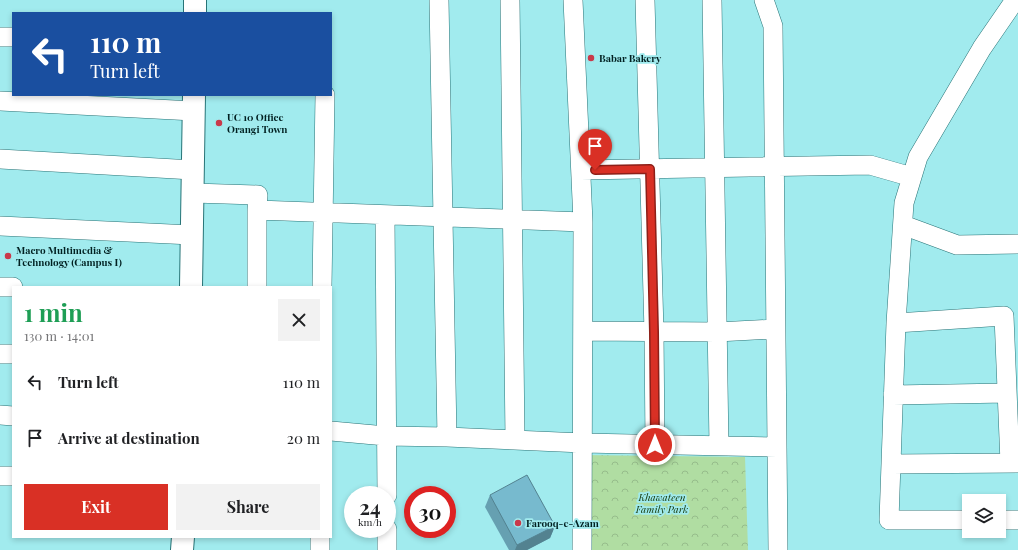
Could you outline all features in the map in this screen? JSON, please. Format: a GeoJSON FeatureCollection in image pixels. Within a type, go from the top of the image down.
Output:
{"type":"FeatureCollection","features":[{"type":"Feature","properties":{"kind":"street"},"geometry":{"type":"LineString","coordinates":[[195,0],[195,12]]}},
{"type":"Feature","properties":{"kind":"street"},"geometry":{"type":"LineString","coordinates":[[439,0],[447,437]]}},
{"type":"Feature","properties":{"kind":"street"},"geometry":{"type":"LineString","coordinates":[[510,0],[515,440]]}},
{"type":"Feature","properties":{"kind":"street"},"geometry":{"type":"LineString","coordinates":[[573,0],[583,222],[582,550]]}},
{"type":"Feature","properties":{"kind":"street"},"geometry":{"type":"LineString","coordinates":[[645,0],[654,332],[655,445]]}},
{"type":"Feature","properties":{"kind":"street"},"geometry":{"type":"LineString","coordinates":[[712,0],[719,446]]}},
{"type":"Feature","properties":{"kind":"street"},"geometry":{"type":"LineString","coordinates":[[764,0],[772,26],[778,550]]}},
{"type":"Feature","properties":{"kind":"street"},"geometry":{"type":"LineString","coordinates":[[962,520],[889,520],[896,323],[904,203],[918,157],[982,48],[1015,0]]}},
{"type":"Feature","properties":{"kind":"street"},"geometry":{"type":"LineString","coordinates":[[0,37],[12,37]]}},
{"type":"Feature","properties":{"kind":"street"},"geometry":{"type":"LineString","coordinates":[[322,286],[325,96]]}},
{"type":"Feature","properties":{"kind":"street"},"geometry":{"type":"LineString","coordinates":[[0,101],[194,103],[191,286]]}},
{"type":"Feature","properties":{"kind":"street"},"geometry":{"type":"LineString","coordinates":[[0,159],[193,170]]}},
{"type":"Feature","properties":{"kind":"street"},"geometry":{"type":"LineString","coordinates":[[581,170],[870,165],[912,177]]}},
{"type":"Feature","properties":{"kind":"street"},"geometry":{"type":"LineString","coordinates":[[193,193],[258,195],[257,286]]}},
{"type":"Feature","properties":{"kind":"street"},"geometry":{"type":"LineString","coordinates":[[257,210],[583,222]]}},
{"type":"Feature","properties":{"kind":"street"},"geometry":{"type":"LineString","coordinates":[[385,215],[387,486]]}},
{"type":"Feature","properties":{"kind":"street"},"geometry":{"type":"LineString","coordinates":[[903,225],[957,245],[1018,244]]}},
{"type":"Feature","properties":{"kind":"street"},"geometry":{"type":"LineString","coordinates":[[0,226],[192,235]]}},
{"type":"Feature","properties":{"kind":"street"},"geometry":{"type":"LineString","coordinates":[[0,287],[12,287]]}},
{"type":"Feature","properties":{"kind":"street"},"geometry":{"type":"LineString","coordinates":[[891,464],[1014,463],[1007,393],[1004,316],[896,323]]}},
{"type":"Feature","properties":{"kind":"street"},"geometry":{"type":"LineString","coordinates":[[583,331],[717,332],[775,329]]}},
{"type":"Feature","properties":{"kind":"street"},"geometry":{"type":"LineString","coordinates":[[0,354],[12,354]]}},
{"type":"Feature","properties":{"kind":"street"},"geometry":{"type":"LineString","coordinates":[[893,395],[1007,393]]}},
{"type":"Feature","properties":{"kind":"street"},"geometry":{"type":"LineString","coordinates":[[0,415],[12,416]]}},
{"type":"Feature","properties":{"kind":"street"},"geometry":{"type":"LineString","coordinates":[[332,432],[386,436],[583,443],[777,447]]}},
{"type":"Feature","properties":{"kind":"street"},"geometry":{"type":"LineString","coordinates":[[0,476],[12,476]]}},
{"type":"Feature","properties":{"kind":"street"},"geometry":{"type":"LineString","coordinates":[[1006,520],[1018,520]]}},
{"type":"Feature","properties":{"kind":"street"},"geometry":{"type":"LineString","coordinates":[[182,550],[183,538]]}},
{"type":"Feature","properties":{"kind":"street"},"geometry":{"type":"LineString","coordinates":[[320,538],[320,550]]}},
{"type":"Feature","properties":{"kind":"street"},"geometry":{"type":"LineString","coordinates":[[387,538],[387,550]]}},
{"type":"Feature","properties":{"kind":"green space","name":"Khawateen Family Park"},"geometry":{"type":"Polygon","coordinates":[[[582,455],[745,457],[748,550],[582,550],[582,455]]]}},
{"type":"Feature","properties":{"kind":"building","name":"Farooq-e-Azam"},"geometry":{"type":"Polygon","coordinates":[[[527,475],[555,526],[517,545],[490,495],[527,475]]]}},
{"type":"Feature","properties":{"kind":"place","name":"Babar Bakery"},"geometry":{"type":"Point","coordinates":[591,58]}},
{"type":"Feature","properties":{"kind":"place","name":"UC 10 Office Orangi Town"},"geometry":{"type":"Point","coordinates":[219,123]}},
{"type":"Feature","properties":{"kind":"place","name":"Macro Multimedia & Technology (Campus I)"},"geometry":{"type":"Point","coordinates":[8,256]}},
{"type":"Feature","properties":{"kind":"place","name":"Farooq-e-Azam"},"geometry":{"type":"Point","coordinates":[518,523]}},
{"type":"Feature","properties":{"kind":"route"},"geometry":{"type":"LineString","coordinates":[[595,170],[650,169],[655,445]]}}]}
